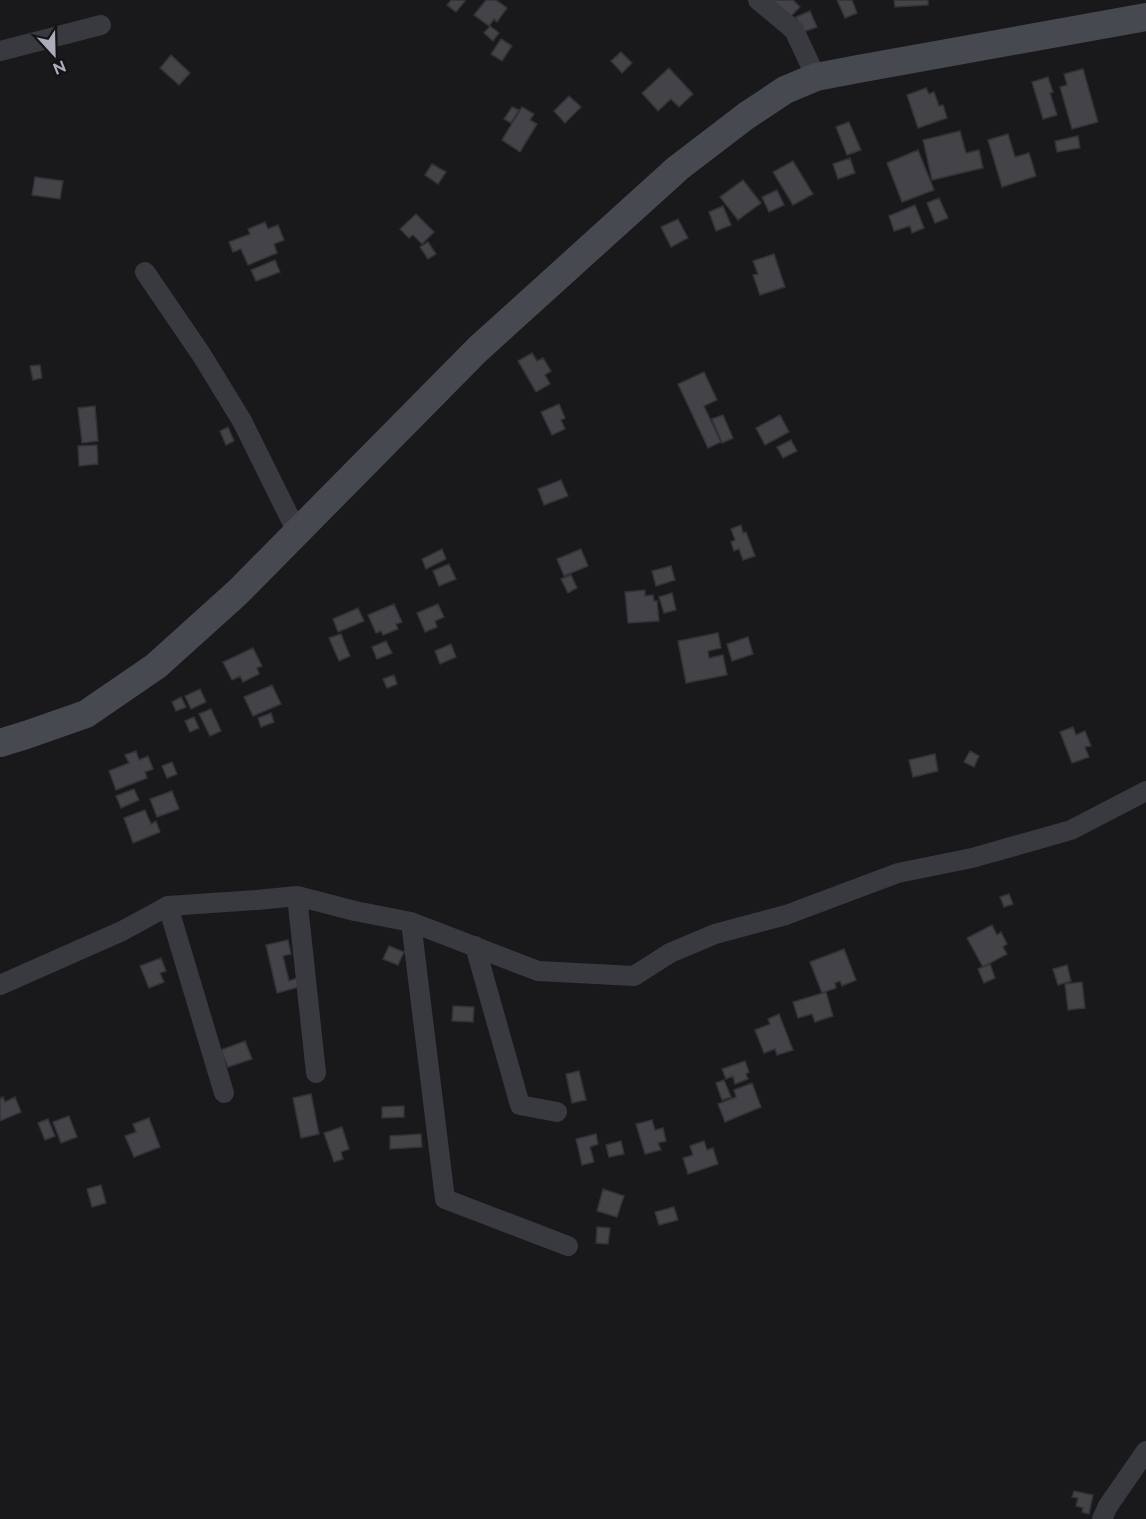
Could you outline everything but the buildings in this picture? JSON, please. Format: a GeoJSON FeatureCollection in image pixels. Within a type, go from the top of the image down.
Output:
{"type":"FeatureCollection","features":[{"type":"Feature","properties":{"kind":"street"},"geometry":{"type":"LineString","coordinates":[[758,0],[794,30],[816,77]]}},
{"type":"Feature","properties":{"kind":"street"},"geometry":{"type":"LineString","coordinates":[[0,743],[86,714],[156,666],[238,592],[478,349],[678,168],[746,116],[785,90],[816,77],[1146,17]]}},
{"type":"Feature","properties":{"kind":"street"},"geometry":{"type":"LineString","coordinates":[[0,51],[101,25]]}},
{"type":"Feature","properties":{"kind":"street"},"geometry":{"type":"LineString","coordinates":[[145,272],[201,354],[242,420],[297,532]]}},
{"type":"Feature","properties":{"kind":"street"},"geometry":{"type":"LineString","coordinates":[[0,985],[122,931],[168,906],[297,896],[411,922],[538,971],[634,975],[670,953],[715,934],[786,915],[898,873],[972,858],[1071,830],[1146,791]]}},
{"type":"Feature","properties":{"kind":"street"},"geometry":{"type":"LineString","coordinates":[[297,896],[316,1073]]}},
{"type":"Feature","properties":{"kind":"street"},"geometry":{"type":"LineString","coordinates":[[168,906],[224,1093]]}},
{"type":"Feature","properties":{"kind":"street"},"geometry":{"type":"LineString","coordinates":[[411,922],[445,1199],[568,1246]]}},
{"type":"Feature","properties":{"kind":"street"},"geometry":{"type":"LineString","coordinates":[[475,946],[520,1106],[557,1112]]}},
{"type":"Feature","properties":{"kind":"street"},"geometry":{"type":"LineString","coordinates":[[1102,1519],[1108,1506],[1146,1451]]}}]}
